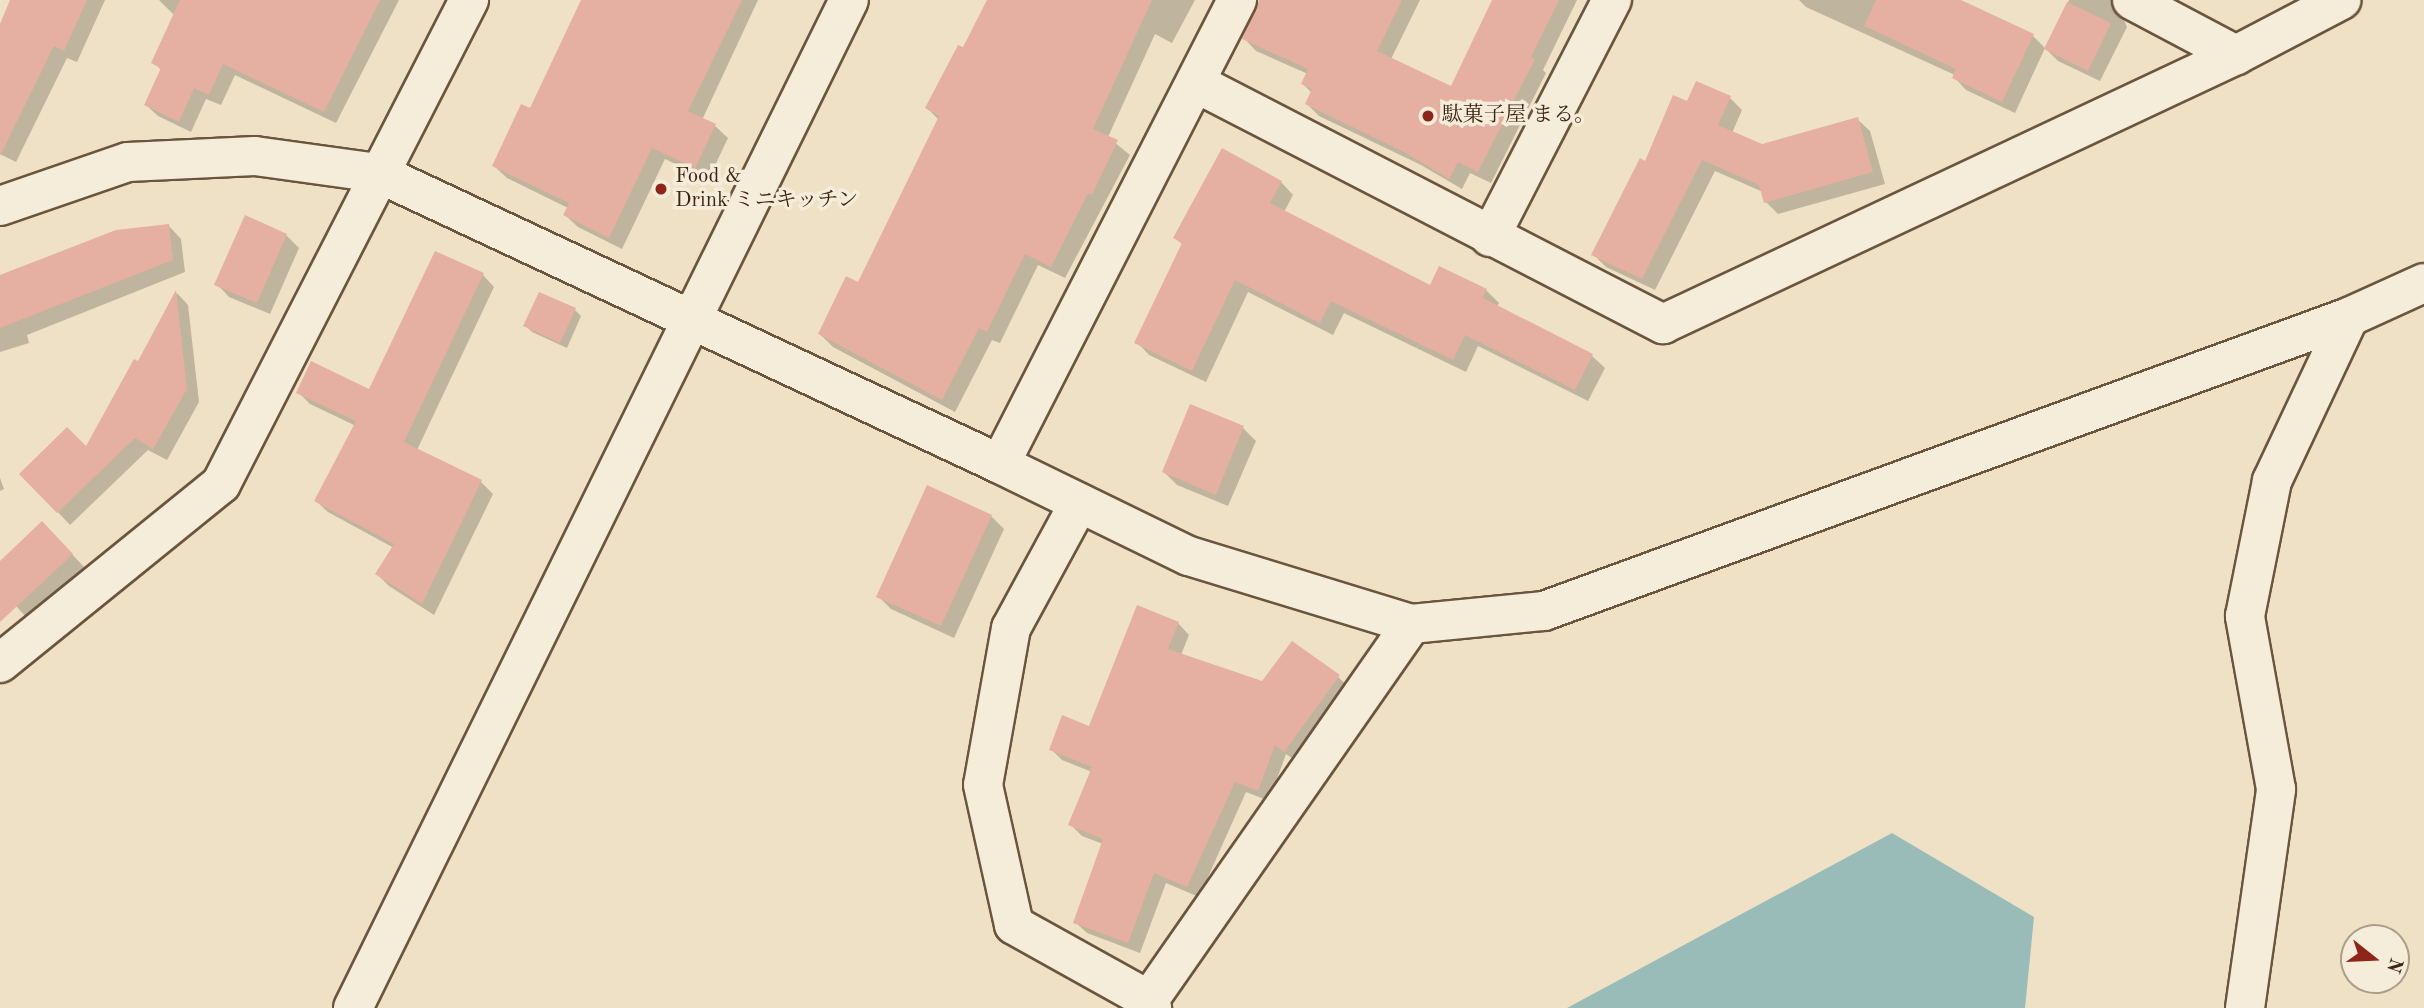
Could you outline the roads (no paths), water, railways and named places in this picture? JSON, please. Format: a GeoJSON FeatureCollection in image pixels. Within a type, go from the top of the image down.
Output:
{"type":"FeatureCollection","features":[{"type":"Feature","properties":{"kind":"street"},"geometry":{"type":"LineString","coordinates":[[3,652],[221,484],[468,0]]}},
{"type":"Feature","properties":{"kind":"street"},"geometry":{"type":"LineString","coordinates":[[353,1008],[849,0]]}},
{"type":"Feature","properties":{"kind":"street"},"geometry":{"type":"LineString","coordinates":[[1000,464],[1237,0]]}},
{"type":"Feature","properties":{"kind":"street"},"geometry":{"type":"LineString","coordinates":[[1490,237],[1612,0]]}},
{"type":"Feature","properties":{"kind":"street"},"geometry":{"type":"LineString","coordinates":[[2132,0],[2236,55]]}},
{"type":"Feature","properties":{"kind":"street"},"geometry":{"type":"LineString","coordinates":[[1196,83],[1663,324],[2236,55],[2341,0]]}},
{"type":"Feature","properties":{"kind":"street"},"geometry":{"type":"LineString","coordinates":[[0,206],[128,162],[255,156],[378,173],[1000,464],[1189,556],[1411,624],[1544,611],[2349,317],[2424,284]]}},
{"type":"Feature","properties":{"kind":"street"},"geometry":{"type":"LineString","coordinates":[[2245,1008],[2276,789],[2245,616],[2272,481],[2349,317]]}},
{"type":"Feature","properties":{"kind":"street"},"geometry":{"type":"LineString","coordinates":[[1079,502],[1011,628],[983,785],[1014,925],[1150,1004],[1411,624]]}},
{"type":"Feature","properties":{"kind":"water"},"geometry":{"type":"Polygon","coordinates":[[[1892,833],[2034,917],[2025,1008],[1567,1008],[1892,833]]]}},
{"type":"Feature","properties":{"kind":"place","name":"駄菓子屋 まる。"},"geometry":{"type":"Point","coordinates":[1428,116]}},
{"type":"Feature","properties":{"kind":"place","name":"Food & Drink ミニキッチン"},"geometry":{"type":"Point","coordinates":[661,189]}}]}
